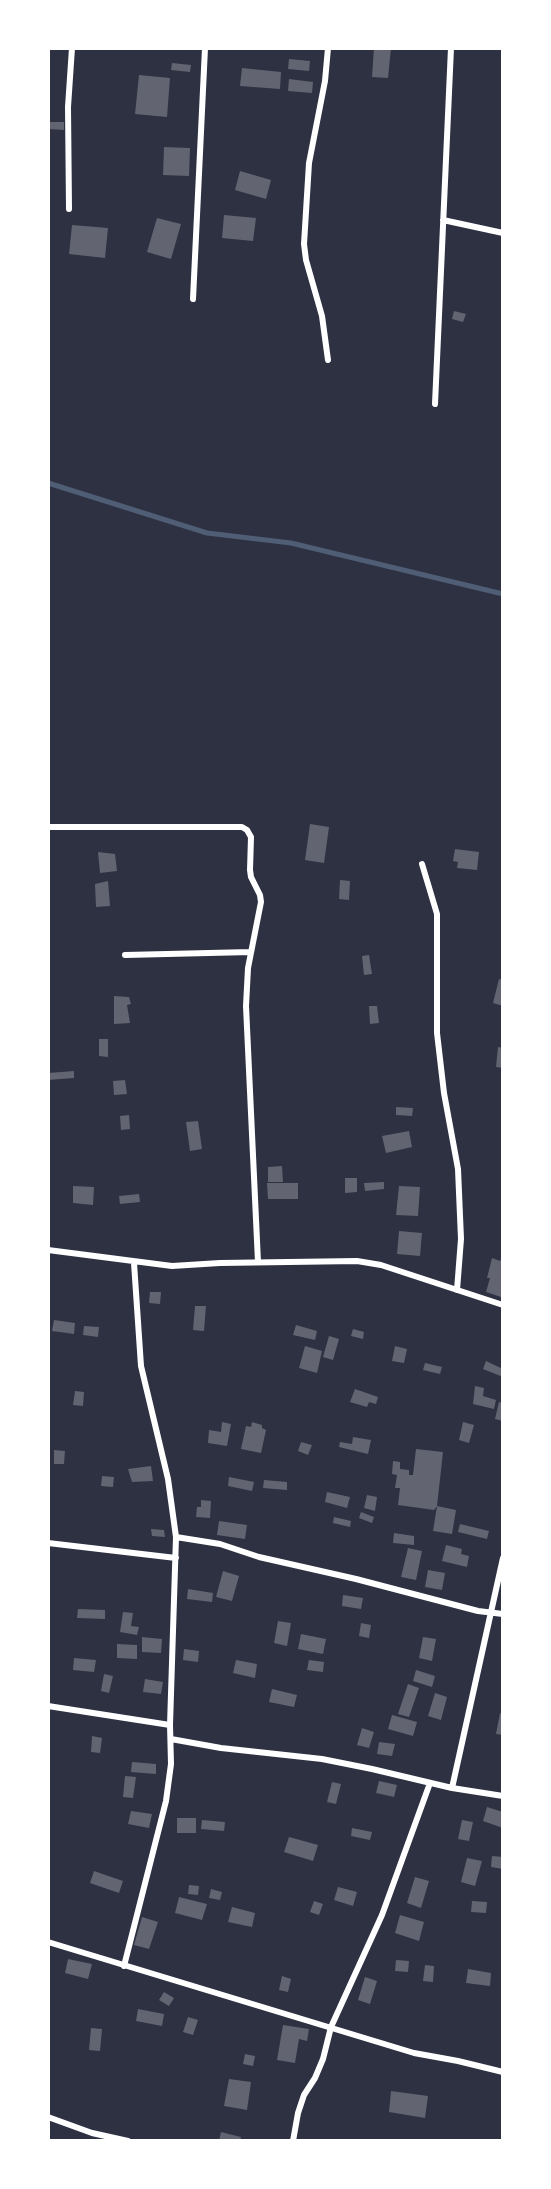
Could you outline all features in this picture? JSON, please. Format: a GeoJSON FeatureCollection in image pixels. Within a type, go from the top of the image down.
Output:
{"type":"FeatureCollection","features":[{"type":"Feature","properties":{"kind":"street"},"geometry":{"type":"LineString","coordinates":[[69,209],[68,107],[72,48]]}},
{"type":"Feature","properties":{"kind":"street"},"geometry":{"type":"LineString","coordinates":[[193,299],[206,48]]}},
{"type":"Feature","properties":{"kind":"street"},"geometry":{"type":"LineString","coordinates":[[328,48],[325,81],[309,163],[304,244],[306,260],[322,315],[328,360]]}},
{"type":"Feature","properties":{"kind":"street"},"geometry":{"type":"LineString","coordinates":[[435,404],[451,48]]}},
{"type":"Feature","properties":{"kind":"street"},"geometry":{"type":"LineString","coordinates":[[443,219],[503,233]]}},
{"type":"Feature","properties":{"kind":"street"},"geometry":{"type":"LineString","coordinates":[[48,827],[242,827],[251,837],[250,870],[261,902],[248,968],[246,1006],[258,1262]]}},
{"type":"Feature","properties":{"kind":"street"},"geometry":{"type":"LineString","coordinates":[[422,864],[437,914],[437,1033],[444,1093],[458,1169],[461,1239],[457,1290]]}},
{"type":"Feature","properties":{"kind":"street"},"geometry":{"type":"LineString","coordinates":[[125,955],[251,952]]}},
{"type":"Feature","properties":{"kind":"street"},"geometry":{"type":"LineString","coordinates":[[48,1250],[134,1263],[172,1266],[357,1261],[381,1265],[503,1305]]}},
{"type":"Feature","properties":{"kind":"street"},"geometry":{"type":"LineString","coordinates":[[124,1966],[166,1802],[171,1764],[170,1725],[176,1558],[176,1537],[168,1479],[141,1366],[134,1263]]}},
{"type":"Feature","properties":{"kind":"street"},"geometry":{"type":"LineString","coordinates":[[176,1537],[220,1544],[259,1557],[330,1572],[478,1611],[503,1614]]}},
{"type":"Feature","properties":{"kind":"street"},"geometry":{"type":"LineString","coordinates":[[48,1543],[176,1558]]}},
{"type":"Feature","properties":{"kind":"street"},"geometry":{"type":"LineString","coordinates":[[452,1788],[503,1558]]}},
{"type":"Feature","properties":{"kind":"street"},"geometry":{"type":"LineString","coordinates":[[48,1706],[170,1725]]}},
{"type":"Feature","properties":{"kind":"street"},"geometry":{"type":"LineString","coordinates":[[171,1740],[322,1759],[452,1788],[503,1796]]}},
{"type":"Feature","properties":{"kind":"street"},"geometry":{"type":"LineString","coordinates":[[293,2141],[297,2113],[324,2059],[331,2027],[382,1915],[430,1783]]}},
{"type":"Feature","properties":{"kind":"street"},"geometry":{"type":"LineString","coordinates":[[48,1942],[414,2053],[503,2072]]}},
{"type":"Feature","properties":{"kind":"street"},"geometry":{"type":"LineString","coordinates":[[48,2117],[92,2133],[128,2141]]}},
{"type":"Feature","properties":{"kind":"building"},"geometry":{"type":"Polygon","coordinates":[[[374,48],[391,48],[388,78],[372,77],[374,48]]]}},
{"type":"Feature","properties":{"kind":"building"},"geometry":{"type":"Polygon","coordinates":[[[289,59],[310,61],[309,71],[288,69],[289,59]]]}},
{"type":"Feature","properties":{"kind":"building"},"geometry":{"type":"Polygon","coordinates":[[[172,63],[191,65],[190,72],[171,70],[172,63]]]}},
{"type":"Feature","properties":{"kind":"building"},"geometry":{"type":"Polygon","coordinates":[[[242,68],[281,72],[280,89],[240,86],[242,68]]]}},
{"type":"Feature","properties":{"kind":"building"},"geometry":{"type":"Polygon","coordinates":[[[139,75],[170,78],[167,117],[135,114],[139,75]]]}},
{"type":"Feature","properties":{"kind":"building"},"geometry":{"type":"Polygon","coordinates":[[[289,79],[313,82],[312,93],[288,91],[289,79]]]}},
{"type":"Feature","properties":{"kind":"building"},"geometry":{"type":"Polygon","coordinates":[[[48,122],[64,122],[64,130],[48,129],[48,122]]]}},
{"type":"Feature","properties":{"kind":"building"},"geometry":{"type":"Polygon","coordinates":[[[164,147],[190,148],[189,176],[163,175],[164,147]]]}},
{"type":"Feature","properties":{"kind":"building"},"geometry":{"type":"Polygon","coordinates":[[[240,171],[271,180],[266,199],[235,190],[240,171]]]}},
{"type":"Feature","properties":{"kind":"building"},"geometry":{"type":"Polygon","coordinates":[[[224,215],[256,218],[253,241],[222,238],[224,215]]]}},
{"type":"Feature","properties":{"kind":"building"},"geometry":{"type":"Polygon","coordinates":[[[157,218],[181,224],[171,259],[147,252],[157,218]]]}},
{"type":"Feature","properties":{"kind":"building"},"geometry":{"type":"Polygon","coordinates":[[[72,225],[108,228],[105,258],[69,254],[72,225]]]}},
{"type":"Feature","properties":{"kind":"building"},"geometry":{"type":"Polygon","coordinates":[[[454,311],[466,314],[463,322],[452,319],[454,311]]]}},
{"type":"Feature","properties":{"kind":"building"},"geometry":{"type":"Polygon","coordinates":[[[310,824],[329,827],[324,863],[305,860],[310,824]]]}},
{"type":"Feature","properties":{"kind":"building"},"geometry":{"type":"Polygon","coordinates":[[[455,849],[479,852],[477,870],[457,868],[458,862],[453,861],[455,849]]]}},
{"type":"Feature","properties":{"kind":"building"},"geometry":{"type":"Polygon","coordinates":[[[98,852],[115,854],[117,871],[100,873],[98,852]]]}},
{"type":"Feature","properties":{"kind":"building"},"geometry":{"type":"Polygon","coordinates":[[[340,880],[350,881],[349,900],[339,899],[340,880]]]}},
{"type":"Feature","properties":{"kind":"building"},"geometry":{"type":"Polygon","coordinates":[[[108,881],[110,906],[96,907],[95,884],[108,881]]]}},
{"type":"Feature","properties":{"kind":"building"},"geometry":{"type":"Polygon","coordinates":[[[369,955],[372,974],[364,975],[362,956],[369,955]]]}},
{"type":"Feature","properties":{"kind":"building"},"geometry":{"type":"Polygon","coordinates":[[[499,979],[503,980],[503,1006],[493,1003],[499,979]]]}},
{"type":"Feature","properties":{"kind":"building"},"geometry":{"type":"Polygon","coordinates":[[[114,996],[129,997],[131,1004],[127,1005],[130,1023],[114,1024],[114,996]]]}},
{"type":"Feature","properties":{"kind":"building"},"geometry":{"type":"Polygon","coordinates":[[[369,1006],[377,1006],[379,1023],[370,1024],[369,1006]]]}},
{"type":"Feature","properties":{"kind":"building"},"geometry":{"type":"Polygon","coordinates":[[[99,1039],[108,1039],[108,1057],[99,1056],[99,1039]]]}},
{"type":"Feature","properties":{"kind":"building"},"geometry":{"type":"Polygon","coordinates":[[[498,1047],[503,1048],[503,1068],[496,1067],[498,1047]]]}},
{"type":"Feature","properties":{"kind":"building"},"geometry":{"type":"Polygon","coordinates":[[[74,1071],[74,1078],[48,1080],[48,1073],[74,1071]]]}},
{"type":"Feature","properties":{"kind":"building"},"geometry":{"type":"Polygon","coordinates":[[[125,1080],[127,1094],[114,1095],[113,1081],[125,1080]]]}},
{"type":"Feature","properties":{"kind":"building"},"geometry":{"type":"Polygon","coordinates":[[[396,1107],[413,1108],[412,1116],[396,1115],[396,1107]]]}},
{"type":"Feature","properties":{"kind":"building"},"geometry":{"type":"Polygon","coordinates":[[[129,1115],[130,1129],[121,1130],[120,1116],[129,1115]]]}},
{"type":"Feature","properties":{"kind":"building"},"geometry":{"type":"Polygon","coordinates":[[[198,1121],[202,1149],[190,1151],[186,1122],[198,1121]]]}},
{"type":"Feature","properties":{"kind":"building"},"geometry":{"type":"Polygon","coordinates":[[[409,1131],[412,1147],[386,1153],[382,1136],[409,1131]]]}},
{"type":"Feature","properties":{"kind":"building"},"geometry":{"type":"Polygon","coordinates":[[[282,1166],[283,1182],[268,1182],[268,1167],[282,1166]]]}},
{"type":"Feature","properties":{"kind":"building"},"geometry":{"type":"Polygon","coordinates":[[[345,1178],[357,1178],[357,1192],[345,1193],[345,1178]]]}},
{"type":"Feature","properties":{"kind":"building"},"geometry":{"type":"Polygon","coordinates":[[[384,1182],[384,1189],[365,1191],[364,1183],[384,1182]]]}},
{"type":"Feature","properties":{"kind":"building"},"geometry":{"type":"Polygon","coordinates":[[[267,1183],[298,1183],[298,1199],[268,1199],[267,1183]]]}},
{"type":"Feature","properties":{"kind":"building"},"geometry":{"type":"Polygon","coordinates":[[[73,1186],[94,1187],[93,1205],[73,1203],[73,1186]]]}},
{"type":"Feature","properties":{"kind":"building"},"geometry":{"type":"Polygon","coordinates":[[[399,1186],[420,1187],[418,1216],[396,1215],[399,1186]]]}},
{"type":"Feature","properties":{"kind":"building"},"geometry":{"type":"Polygon","coordinates":[[[139,1194],[140,1202],[120,1204],[119,1196],[139,1194]]]}},
{"type":"Feature","properties":{"kind":"building"},"geometry":{"type":"Polygon","coordinates":[[[399,1231],[422,1233],[420,1256],[397,1254],[399,1231]]]}},
{"type":"Feature","properties":{"kind":"building"},"geometry":{"type":"Polygon","coordinates":[[[503,1254],[501,1297],[486,1292],[492,1258],[500,1261],[503,1254]]]}},
{"type":"Feature","properties":{"kind":"building"},"geometry":{"type":"Polygon","coordinates":[[[150,1292],[161,1292],[160,1304],[149,1303],[150,1292]]]}},
{"type":"Feature","properties":{"kind":"building"},"geometry":{"type":"Polygon","coordinates":[[[195,1306],[206,1306],[204,1331],[193,1330],[195,1306]]]}},
{"type":"Feature","properties":{"kind":"building"},"geometry":{"type":"Polygon","coordinates":[[[54,1320],[75,1323],[74,1334],[52,1331],[54,1320]]]}},
{"type":"Feature","properties":{"kind":"building"},"geometry":{"type":"Polygon","coordinates":[[[296,1325],[317,1331],[315,1340],[293,1335],[296,1325]]]}},
{"type":"Feature","properties":{"kind":"building"},"geometry":{"type":"Polygon","coordinates":[[[84,1326],[99,1327],[98,1337],[83,1335],[84,1326]]]}},
{"type":"Feature","properties":{"kind":"building"},"geometry":{"type":"Polygon","coordinates":[[[353,1329],[364,1332],[363,1339],[351,1336],[353,1329]]]}},
{"type":"Feature","properties":{"kind":"building"},"geometry":{"type":"Polygon","coordinates":[[[329,1336],[339,1339],[333,1360],[323,1357],[329,1336]]]}},
{"type":"Feature","properties":{"kind":"building"},"geometry":{"type":"Polygon","coordinates":[[[305,1346],[322,1351],[317,1373],[299,1368],[305,1346]]]}},
{"type":"Feature","properties":{"kind":"building"},"geometry":{"type":"Polygon","coordinates":[[[395,1346],[407,1349],[404,1363],[392,1361],[395,1346]]]}},
{"type":"Feature","properties":{"kind":"building"},"geometry":{"type":"Polygon","coordinates":[[[486,1361],[503,1369],[503,1377],[483,1369],[486,1361]]]}},
{"type":"Feature","properties":{"kind":"building"},"geometry":{"type":"Polygon","coordinates":[[[425,1363],[442,1367],[440,1374],[423,1370],[425,1363]]]}},
{"type":"Feature","properties":{"kind":"building"},"geometry":{"type":"Polygon","coordinates":[[[475,1386],[484,1388],[483,1396],[496,1400],[494,1409],[473,1404],[475,1386]]]}},
{"type":"Feature","properties":{"kind":"building"},"geometry":{"type":"Polygon","coordinates":[[[355,1389],[378,1397],[376,1404],[369,1402],[367,1407],[350,1402],[355,1389]]]}},
{"type":"Feature","properties":{"kind":"building"},"geometry":{"type":"Polygon","coordinates":[[[75,1391],[84,1392],[83,1406],[73,1405],[75,1391]]]}},
{"type":"Feature","properties":{"kind":"building"},"geometry":{"type":"Polygon","coordinates":[[[499,1402],[503,1403],[503,1421],[495,1419],[499,1402]]]}},
{"type":"Feature","properties":{"kind":"building"},"geometry":{"type":"Polygon","coordinates":[[[222,1422],[231,1424],[227,1446],[208,1443],[209,1430],[221,1432],[222,1422]]]}},
{"type":"Feature","properties":{"kind":"building"},"geometry":{"type":"Polygon","coordinates":[[[252,1422],[262,1425],[262,1428],[266,1430],[261,1453],[241,1449],[246,1426],[251,1427],[252,1422]]]}},
{"type":"Feature","properties":{"kind":"building"},"geometry":{"type":"Polygon","coordinates":[[[463,1422],[474,1425],[469,1443],[459,1440],[463,1422]]]}},
{"type":"Feature","properties":{"kind":"building"},"geometry":{"type":"Polygon","coordinates":[[[353,1437],[371,1440],[368,1454],[339,1447],[340,1442],[352,1444],[353,1437]]]}},
{"type":"Feature","properties":{"kind":"building"},"geometry":{"type":"Polygon","coordinates":[[[301,1442],[312,1445],[308,1455],[298,1451],[301,1442]]]}},
{"type":"Feature","properties":{"kind":"building"},"geometry":{"type":"Polygon","coordinates":[[[416,1449],[443,1452],[437,1506],[434,1510],[398,1505],[400,1488],[395,1488],[397,1475],[392,1474],[393,1461],[400,1462],[400,1469],[409,1470],[409,1475],[413,1475],[416,1449]]]}},
{"type":"Feature","properties":{"kind":"building"},"geometry":{"type":"Polygon","coordinates":[[[54,1450],[65,1451],[64,1464],[54,1464],[54,1450]]]}},
{"type":"Feature","properties":{"kind":"building"},"geometry":{"type":"Polygon","coordinates":[[[151,1466],[153,1481],[132,1482],[128,1469],[151,1466]]]}},
{"type":"Feature","properties":{"kind":"building"},"geometry":{"type":"Polygon","coordinates":[[[102,1476],[114,1477],[113,1487],[101,1486],[102,1476]]]}},
{"type":"Feature","properties":{"kind":"building"},"geometry":{"type":"Polygon","coordinates":[[[229,1477],[254,1482],[252,1491],[228,1486],[229,1477]]]}},
{"type":"Feature","properties":{"kind":"building"},"geometry":{"type":"Polygon","coordinates":[[[264,1480],[287,1482],[287,1490],[263,1488],[264,1480]]]}},
{"type":"Feature","properties":{"kind":"building"},"geometry":{"type":"Polygon","coordinates":[[[327,1492],[350,1497],[347,1508],[325,1502],[327,1492]]]}},
{"type":"Feature","properties":{"kind":"building"},"geometry":{"type":"Polygon","coordinates":[[[367,1495],[377,1497],[375,1511],[364,1508],[367,1495]]]}},
{"type":"Feature","properties":{"kind":"building"},"geometry":{"type":"Polygon","coordinates":[[[201,1500],[211,1501],[210,1518],[196,1517],[197,1507],[201,1507],[201,1500]]]}},
{"type":"Feature","properties":{"kind":"building"},"geometry":{"type":"Polygon","coordinates":[[[437,1506],[456,1510],[452,1534],[433,1531],[437,1506]]]}},
{"type":"Feature","properties":{"kind":"building"},"geometry":{"type":"Polygon","coordinates":[[[361,1512],[374,1517],[372,1523],[359,1518],[361,1512]]]}},
{"type":"Feature","properties":{"kind":"building"},"geometry":{"type":"Polygon","coordinates":[[[334,1517],[351,1521],[350,1527],[333,1523],[334,1517]]]}},
{"type":"Feature","properties":{"kind":"building"},"geometry":{"type":"Polygon","coordinates":[[[219,1521],[247,1525],[245,1539],[217,1535],[219,1521]]]}},
{"type":"Feature","properties":{"kind":"building"},"geometry":{"type":"Polygon","coordinates":[[[460,1524],[489,1531],[487,1539],[458,1532],[460,1524]]]}},
{"type":"Feature","properties":{"kind":"building"},"geometry":{"type":"Polygon","coordinates":[[[151,1529],[164,1530],[165,1537],[152,1536],[151,1529]]]}},
{"type":"Feature","properties":{"kind":"building"},"geometry":{"type":"Polygon","coordinates":[[[394,1533],[414,1536],[414,1545],[393,1543],[394,1533]]]}},
{"type":"Feature","properties":{"kind":"building"},"geometry":{"type":"Polygon","coordinates":[[[446,1545],[462,1549],[461,1554],[469,1556],[467,1567],[442,1561],[446,1545]]]}},
{"type":"Feature","properties":{"kind":"building"},"geometry":{"type":"Polygon","coordinates":[[[408,1548],[422,1551],[416,1580],[401,1577],[408,1548]]]}},
{"type":"Feature","properties":{"kind":"building"},"geometry":{"type":"Polygon","coordinates":[[[428,1570],[445,1573],[442,1590],[425,1587],[428,1570]]]}},
{"type":"Feature","properties":{"kind":"building"},"geometry":{"type":"Polygon","coordinates":[[[223,1571],[239,1576],[232,1601],[216,1597],[223,1571]]]}},
{"type":"Feature","properties":{"kind":"building"},"geometry":{"type":"Polygon","coordinates":[[[188,1589],[213,1593],[212,1602],[187,1599],[188,1589]]]}},
{"type":"Feature","properties":{"kind":"building"},"geometry":{"type":"Polygon","coordinates":[[[343,1595],[363,1598],[361,1609],[342,1606],[343,1595]]]}},
{"type":"Feature","properties":{"kind":"building"},"geometry":{"type":"Polygon","coordinates":[[[78,1609],[105,1610],[105,1619],[77,1618],[78,1609]]]}},
{"type":"Feature","properties":{"kind":"building"},"geometry":{"type":"Polygon","coordinates":[[[123,1612],[133,1613],[131,1626],[139,1627],[137,1635],[120,1632],[123,1612]]]}},
{"type":"Feature","properties":{"kind":"building"},"geometry":{"type":"Polygon","coordinates":[[[278,1621],[291,1623],[287,1646],[274,1643],[278,1621]]]}},
{"type":"Feature","properties":{"kind":"building"},"geometry":{"type":"Polygon","coordinates":[[[361,1623],[371,1625],[369,1638],[359,1636],[361,1623]]]}},
{"type":"Feature","properties":{"kind":"building"},"geometry":{"type":"Polygon","coordinates":[[[301,1634],[326,1639],[323,1654],[298,1649],[301,1634]]]}},
{"type":"Feature","properties":{"kind":"building"},"geometry":{"type":"Polygon","coordinates":[[[142,1637],[162,1639],[161,1653],[142,1652],[142,1637]]]}},
{"type":"Feature","properties":{"kind":"building"},"geometry":{"type":"Polygon","coordinates":[[[423,1637],[436,1639],[432,1661],[419,1658],[423,1637]]]}},
{"type":"Feature","properties":{"kind":"building"},"geometry":{"type":"Polygon","coordinates":[[[117,1644],[137,1645],[137,1659],[117,1658],[117,1644]]]}},
{"type":"Feature","properties":{"kind":"building"},"geometry":{"type":"Polygon","coordinates":[[[184,1649],[199,1651],[198,1662],[183,1660],[184,1649]]]}},
{"type":"Feature","properties":{"kind":"building"},"geometry":{"type":"Polygon","coordinates":[[[74,1658],[96,1660],[94,1672],[73,1670],[74,1658]]]}},
{"type":"Feature","properties":{"kind":"building"},"geometry":{"type":"Polygon","coordinates":[[[236,1660],[257,1664],[255,1678],[233,1673],[236,1660]]]}},
{"type":"Feature","properties":{"kind":"building"},"geometry":{"type":"Polygon","coordinates":[[[309,1660],[324,1662],[323,1672],[307,1670],[309,1660]]]}},
{"type":"Feature","properties":{"kind":"building"},"geometry":{"type":"Polygon","coordinates":[[[416,1670],[435,1676],[432,1687],[413,1681],[416,1670]]]}},
{"type":"Feature","properties":{"kind":"building"},"geometry":{"type":"Polygon","coordinates":[[[104,1674],[113,1676],[109,1693],[101,1691],[104,1674]]]}},
{"type":"Feature","properties":{"kind":"building"},"geometry":{"type":"Polygon","coordinates":[[[145,1679],[163,1682],[161,1694],[143,1692],[145,1679]]]}},
{"type":"Feature","properties":{"kind":"building"},"geometry":{"type":"Polygon","coordinates":[[[408,1684],[419,1688],[409,1717],[398,1714],[408,1684]]]}},
{"type":"Feature","properties":{"kind":"building"},"geometry":{"type":"Polygon","coordinates":[[[272,1689],[297,1695],[294,1707],[269,1702],[272,1689]]]}},
{"type":"Feature","properties":{"kind":"building"},"geometry":{"type":"Polygon","coordinates":[[[435,1693],[447,1697],[441,1720],[428,1716],[435,1693]]]}},
{"type":"Feature","properties":{"kind":"building"},"geometry":{"type":"Polygon","coordinates":[[[500,1713],[503,1714],[503,1735],[496,1734],[500,1713]]]}},
{"type":"Feature","properties":{"kind":"building"},"geometry":{"type":"Polygon","coordinates":[[[392,1715],[417,1722],[413,1736],[388,1729],[392,1715]]]}},
{"type":"Feature","properties":{"kind":"building"},"geometry":{"type":"Polygon","coordinates":[[[362,1728],[374,1732],[369,1748],[357,1745],[362,1728]]]}},
{"type":"Feature","properties":{"kind":"building"},"geometry":{"type":"Polygon","coordinates":[[[92,1736],[102,1738],[100,1753],[91,1752],[92,1736]]]}},
{"type":"Feature","properties":{"kind":"building"},"geometry":{"type":"Polygon","coordinates":[[[379,1742],[395,1744],[392,1756],[377,1754],[379,1742]]]}},
{"type":"Feature","properties":{"kind":"building"},"geometry":{"type":"Polygon","coordinates":[[[132,1762],[156,1764],[156,1774],[131,1772],[132,1762]]]}},
{"type":"Feature","properties":{"kind":"building"},"geometry":{"type":"Polygon","coordinates":[[[125,1776],[136,1777],[133,1798],[123,1797],[125,1776]]]}},
{"type":"Feature","properties":{"kind":"building"},"geometry":{"type":"Polygon","coordinates":[[[379,1781],[397,1785],[394,1797],[376,1793],[379,1781]]]}},
{"type":"Feature","properties":{"kind":"building"},"geometry":{"type":"Polygon","coordinates":[[[332,1782],[341,1784],[336,1804],[327,1802],[332,1782]]]}},
{"type":"Feature","properties":{"kind":"building"},"geometry":{"type":"Polygon","coordinates":[[[487,1807],[503,1812],[503,1828],[483,1821],[487,1807]]]}},
{"type":"Feature","properties":{"kind":"building"},"geometry":{"type":"Polygon","coordinates":[[[131,1811],[152,1814],[149,1828],[128,1824],[131,1811]]]}},
{"type":"Feature","properties":{"kind":"building"},"geometry":{"type":"Polygon","coordinates":[[[177,1818],[196,1818],[196,1833],[177,1833],[177,1818]]]}},
{"type":"Feature","properties":{"kind":"building"},"geometry":{"type":"Polygon","coordinates":[[[202,1820],[225,1822],[224,1831],[201,1829],[202,1820]]]}},
{"type":"Feature","properties":{"kind":"building"},"geometry":{"type":"Polygon","coordinates":[[[462,1820],[473,1822],[469,1841],[458,1839],[462,1820]]]}},
{"type":"Feature","properties":{"kind":"building"},"geometry":{"type":"Polygon","coordinates":[[[352,1828],[372,1832],[370,1840],[351,1836],[352,1828]]]}},
{"type":"Feature","properties":{"kind":"building"},"geometry":{"type":"Polygon","coordinates":[[[289,1837],[318,1845],[313,1861],[284,1852],[289,1837]]]}},
{"type":"Feature","properties":{"kind":"building"},"geometry":{"type":"Polygon","coordinates":[[[492,1856],[503,1857],[503,1869],[491,1867],[492,1856]]]}},
{"type":"Feature","properties":{"kind":"building"},"geometry":{"type":"Polygon","coordinates":[[[467,1858],[482,1861],[475,1886],[461,1882],[467,1858]]]}},
{"type":"Feature","properties":{"kind":"building"},"geometry":{"type":"Polygon","coordinates":[[[94,1871],[123,1881],[119,1893],[90,1883],[94,1871]]]}},
{"type":"Feature","properties":{"kind":"building"},"geometry":{"type":"Polygon","coordinates":[[[415,1877],[429,1881],[421,1908],[407,1903],[415,1877]]]}},
{"type":"Feature","properties":{"kind":"building"},"geometry":{"type":"Polygon","coordinates":[[[189,1885],[199,1886],[198,1895],[188,1894],[189,1885]]]}},
{"type":"Feature","properties":{"kind":"building"},"geometry":{"type":"Polygon","coordinates":[[[338,1887],[357,1892],[353,1906],[334,1900],[338,1887]]]}},
{"type":"Feature","properties":{"kind":"building"},"geometry":{"type":"Polygon","coordinates":[[[211,1889],[222,1892],[220,1900],[209,1898],[211,1889]]]}},
{"type":"Feature","properties":{"kind":"building"},"geometry":{"type":"Polygon","coordinates":[[[179,1897],[207,1904],[202,1920],[175,1913],[179,1897]]]}},
{"type":"Feature","properties":{"kind":"building"},"geometry":{"type":"Polygon","coordinates":[[[314,1901],[323,1904],[319,1915],[310,1912],[314,1901]]]}},
{"type":"Feature","properties":{"kind":"building"},"geometry":{"type":"Polygon","coordinates":[[[472,1901],[487,1902],[486,1913],[471,1912],[472,1901]]]}},
{"type":"Feature","properties":{"kind":"building"},"geometry":{"type":"Polygon","coordinates":[[[232,1907],[255,1913],[252,1927],[228,1922],[232,1907]]]}},
{"type":"Feature","properties":{"kind":"building"},"geometry":{"type":"Polygon","coordinates":[[[400,1915],[424,1922],[419,1941],[395,1933],[400,1915]]]}},
{"type":"Feature","properties":{"kind":"building"},"geometry":{"type":"Polygon","coordinates":[[[142,1917],[158,1922],[149,1949],[134,1945],[142,1917]]]}},
{"type":"Feature","properties":{"kind":"building"},"geometry":{"type":"Polygon","coordinates":[[[68,1959],[92,1964],[88,1979],[65,1973],[68,1959]]]}},
{"type":"Feature","properties":{"kind":"building"},"geometry":{"type":"Polygon","coordinates":[[[396,1960],[409,1961],[408,1972],[395,1971],[396,1960]]]}},
{"type":"Feature","properties":{"kind":"building"},"geometry":{"type":"Polygon","coordinates":[[[425,1965],[434,1966],[433,1982],[423,1981],[425,1965]]]}},
{"type":"Feature","properties":{"kind":"building"},"geometry":{"type":"Polygon","coordinates":[[[468,1969],[491,1973],[490,1986],[466,1983],[468,1969]]]}},
{"type":"Feature","properties":{"kind":"building"},"geometry":{"type":"Polygon","coordinates":[[[282,1976],[291,1979],[288,1992],[279,1990],[282,1976]]]}},
{"type":"Feature","properties":{"kind":"building"},"geometry":{"type":"Polygon","coordinates":[[[365,1977],[377,1981],[370,2004],[358,2000],[365,1977]]]}},
{"type":"Feature","properties":{"kind":"building"},"geometry":{"type":"Polygon","coordinates":[[[164,1992],[174,1998],[169,2006],[159,2000],[164,1992]]]}},
{"type":"Feature","properties":{"kind":"building"},"geometry":{"type":"Polygon","coordinates":[[[138,2009],[164,2014],[162,2026],[136,2021],[138,2009]]]}},
{"type":"Feature","properties":{"kind":"building"},"geometry":{"type":"Polygon","coordinates":[[[188,2017],[198,2020],[193,2035],[183,2032],[188,2017]]]}},
{"type":"Feature","properties":{"kind":"building"},"geometry":{"type":"Polygon","coordinates":[[[283,2025],[309,2029],[307,2041],[299,2039],[295,2063],[277,2060],[283,2025]]]}},
{"type":"Feature","properties":{"kind":"building"},"geometry":{"type":"Polygon","coordinates":[[[91,2028],[102,2029],[100,2051],[89,2050],[91,2028]]]}},
{"type":"Feature","properties":{"kind":"building"},"geometry":{"type":"Polygon","coordinates":[[[245,2054],[255,2056],[253,2066],[243,2064],[245,2054]]]}},
{"type":"Feature","properties":{"kind":"building"},"geometry":{"type":"Polygon","coordinates":[[[229,2079],[251,2082],[247,2110],[224,2106],[229,2079]]]}},
{"type":"Feature","properties":{"kind":"building"},"geometry":{"type":"Polygon","coordinates":[[[391,2091],[428,2096],[425,2118],[389,2112],[391,2091]]]}},
{"type":"Feature","properties":{"kind":"building"},"geometry":{"type":"Polygon","coordinates":[[[221,2132],[241,2137],[240,2141],[219,2141],[221,2132]]]}},
{"type":"Feature","properties":{"kind":"waterway"},"geometry":{"type":"LineString","coordinates":[[48,483],[207,533],[291,543],[503,594]]}}]}
